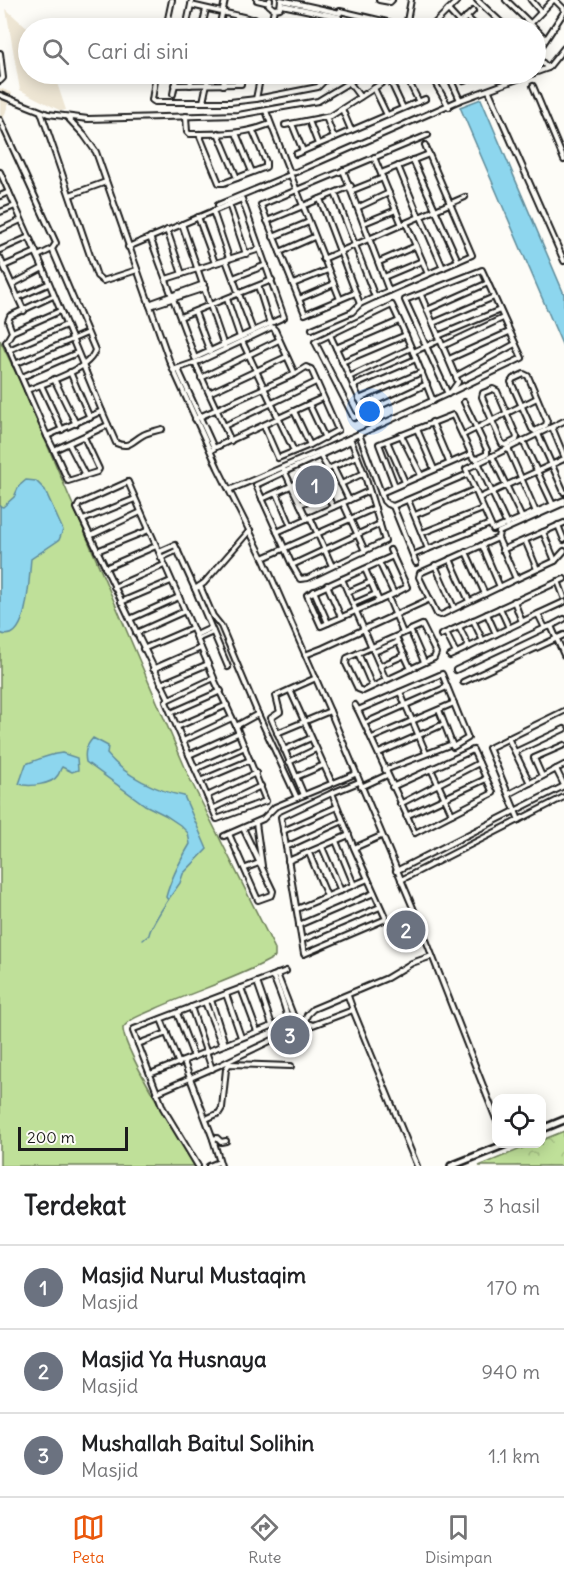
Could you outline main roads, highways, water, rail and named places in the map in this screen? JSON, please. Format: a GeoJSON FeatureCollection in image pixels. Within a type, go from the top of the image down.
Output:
{"type":"FeatureCollection","features":[{"type":"Feature","properties":{"kind":"main road"},"geometry":{"type":"LineString","coordinates":[[546,1127],[564,1120]]}},
{"type":"Feature","properties":{"kind":"main road"},"geometry":{"type":"LineString","coordinates":[[451,1166],[494,1148]]}},
{"type":"Feature","properties":{"kind":"water"},"geometry":{"type":"Polygon","coordinates":[[[481,99],[564,294],[564,349],[460,107],[481,99]]]}},
{"type":"Feature","properties":{"kind":"water"},"geometry":{"type":"Polygon","coordinates":[[[26,480],[36,481],[45,490],[63,530],[59,540],[31,559],[26,606],[17,629],[10,634],[0,633],[0,506],[3,507],[14,497],[19,486],[26,480]]]}},
{"type":"Feature","properties":{"kind":"water"},"geometry":{"type":"Polygon","coordinates":[[[93,738],[108,746],[107,754],[132,776],[163,790],[184,796],[207,849],[183,874],[180,883],[168,900],[166,897],[170,883],[190,844],[188,833],[180,825],[145,805],[86,762],[86,749],[93,738]]]}},
{"type":"Feature","properties":{"kind":"water"},"geometry":{"type":"Polygon","coordinates":[[[62,753],[77,758],[78,770],[72,772],[62,767],[55,778],[46,783],[19,784],[26,764],[62,753]]]}},
{"type":"Feature","properties":{"kind":"waterway"},"geometry":{"type":"LineString","coordinates":[[143,940],[149,935],[168,900]]}},
{"type":"Feature","properties":{"kind":"place","name":"Masjid Nurul Mustaqim"},"geometry":{"type":"Point","coordinates":[315,485]}},
{"type":"Feature","properties":{"kind":"place","name":"Masjid Ya Husnaya"},"geometry":{"type":"Point","coordinates":[406,930]}},
{"type":"Feature","properties":{"kind":"place","name":"Mushallah Baitul Solihin"},"geometry":{"type":"Point","coordinates":[290,1035]}}]}
